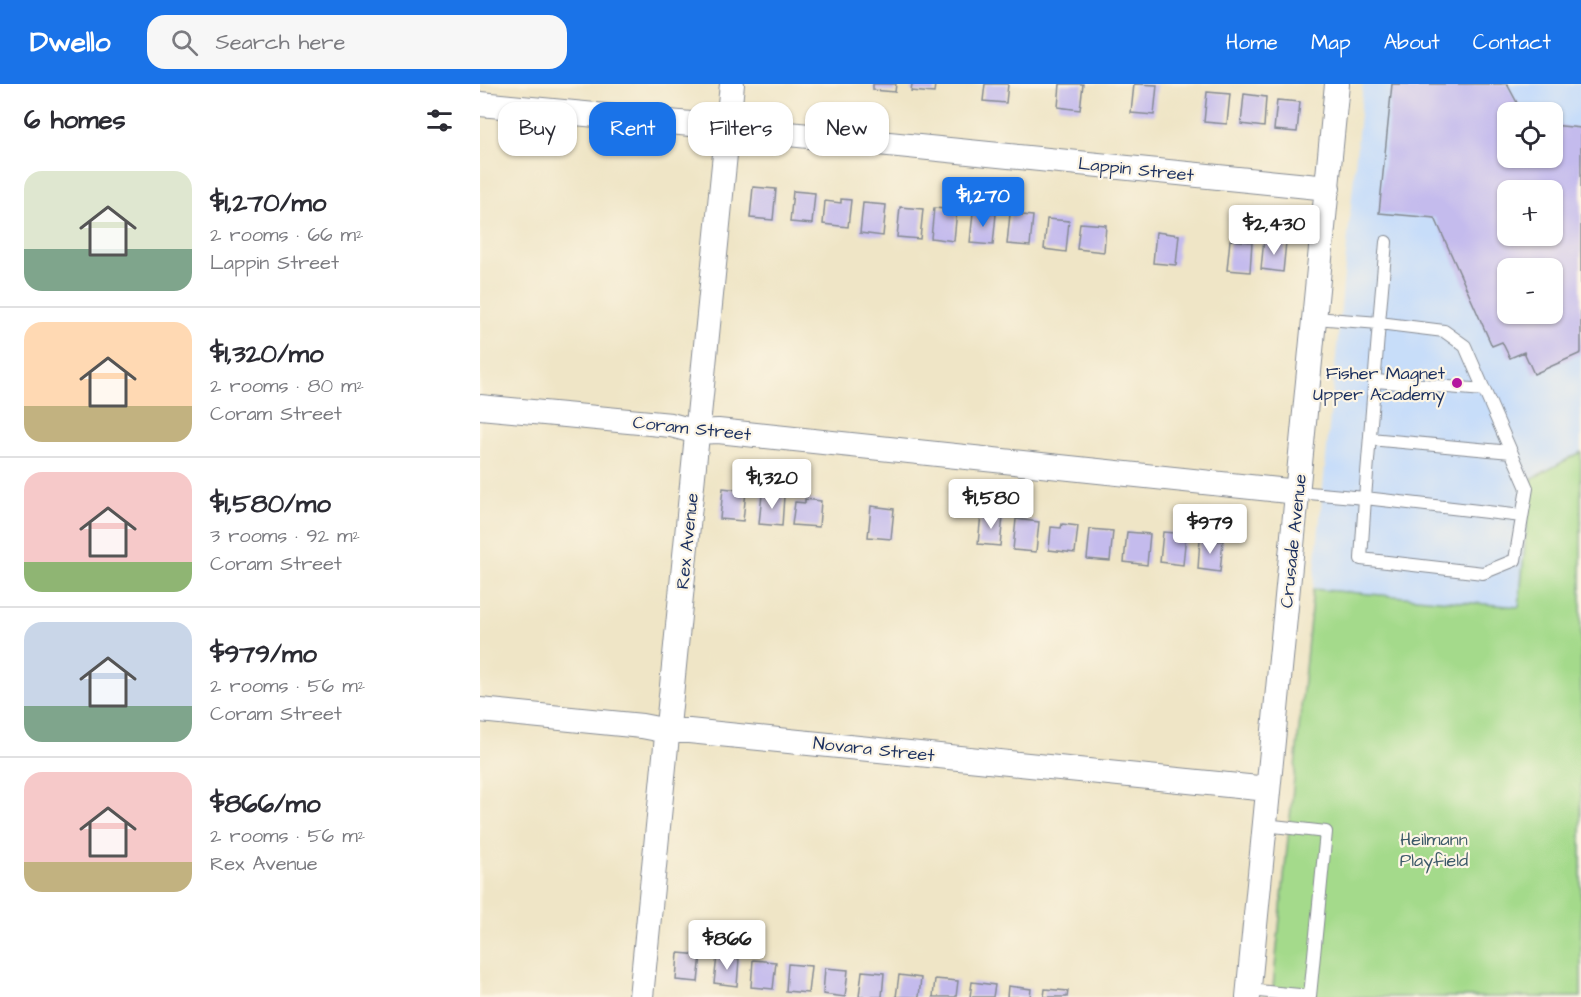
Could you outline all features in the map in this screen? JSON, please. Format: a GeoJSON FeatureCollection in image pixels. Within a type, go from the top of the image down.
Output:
{"type":"FeatureCollection","features":[{"type":"Feature","properties":{"kind":"street","name":"Rex Avenue"},"geometry":{"type":"LineString","coordinates":[[730,102],[732,84]]}},
{"type":"Feature","properties":{"kind":"street","name":"Crusade Avenue"},"geometry":{"type":"LineString","coordinates":[[1248,994],[1337,84]]}},
{"type":"Feature","properties":{"kind":"street","name":"Lappin Street"},"geometry":{"type":"LineString","coordinates":[[480,105],[688,124]]}},
{"type":"Feature","properties":{"kind":"street","name":"Lappin Street"},"geometry":{"type":"LineString","coordinates":[[793,134],[1328,189]]}},
{"type":"Feature","properties":{"kind":"street","name":"Rex Avenue"},"geometry":{"type":"LineString","coordinates":[[641,997],[725,156]]}},
{"type":"Feature","properties":{"kind":"street","name":"Coram Street"},"geometry":{"type":"LineString","coordinates":[[480,407],[671,425],[697,432],[718,431],[1298,492]]}},
{"type":"Feature","properties":{"kind":"street","name":"Novara Street"},"geometry":{"type":"LineString","coordinates":[[480,710],[642,726],[668,731],[689,730],[1268,789]]}},
{"type":"Feature","properties":{"kind":"lane"},"geometry":{"type":"LineString","coordinates":[[1315,318],[1379,323],[1444,331],[1465,345],[1527,488],[1515,560],[1483,573],[1361,559],[1376,381],[1379,323],[1386,242]]}},
{"type":"Feature","properties":{"kind":"lane"},"geometry":{"type":"LineString","coordinates":[[1376,381],[1484,390]]}},
{"type":"Feature","properties":{"kind":"lane"},"geometry":{"type":"LineString","coordinates":[[1370,439],[1511,452]]}},
{"type":"Feature","properties":{"kind":"lane"},"geometry":{"type":"LineString","coordinates":[[1298,492],[1522,516]]}},
{"type":"Feature","properties":{"kind":"lane"},"geometry":{"type":"LineString","coordinates":[[1248,994],[1310,996],[1326,832],[1265,825]]}},
{"type":"Feature","properties":{"kind":"shaded area","name":"Fisher Magnet Upper Academy"},"geometry":{"type":"Polygon","coordinates":[[[1363,84],[1581,84],[1581,452],[1531,479],[1520,607],[1313,589],[1363,84]]]}},
{"type":"Feature","properties":{"kind":"green space","name":"Heilmann Playfield"},"geometry":{"type":"Polygon","coordinates":[[[1581,452],[1581,997],[1272,997],[1313,589],[1519,607],[1531,479],[1581,452]]]}},
{"type":"Feature","properties":{"kind":"building"},"geometry":{"type":"Polygon","coordinates":[[[873,84],[896,84],[895,92],[873,90],[873,84]]]}},
{"type":"Feature","properties":{"kind":"building"},"geometry":{"type":"Polygon","coordinates":[[[912,84],[935,84],[934,93],[911,91],[912,84]]]}},
{"type":"Feature","properties":{"kind":"building"},"geometry":{"type":"Polygon","coordinates":[[[985,84],[1008,84],[1006,103],[983,101],[985,84]]]}},
{"type":"Feature","properties":{"kind":"building"},"geometry":{"type":"Polygon","coordinates":[[[1060,84],[1083,84],[1080,110],[1058,107],[1060,84]]]}},
{"type":"Feature","properties":{"kind":"building"},"geometry":{"type":"Polygon","coordinates":[[[1134,84],[1157,85],[1154,115],[1131,113],[1134,84]]]}},
{"type":"Feature","properties":{"kind":"building"},"geometry":{"type":"Polygon","coordinates":[[[1392,84],[1507,84],[1517,102],[1497,102],[1497,168],[1563,168],[1563,126],[1581,128],[1581,353],[1534,374],[1524,352],[1510,358],[1502,342],[1492,346],[1435,218],[1379,213],[1392,84]]]}},
{"type":"Feature","properties":{"kind":"building"},"geometry":{"type":"Polygon","coordinates":[[[1207,92],[1230,94],[1227,124],[1204,122],[1207,92]]]}},
{"type":"Feature","properties":{"kind":"building"},"geometry":{"type":"Polygon","coordinates":[[[1244,94],[1266,97],[1264,127],[1241,124],[1244,94]]]}},
{"type":"Feature","properties":{"kind":"building"},"geometry":{"type":"Polygon","coordinates":[[[1277,100],[1300,102],[1297,132],[1274,130],[1277,100]]]}},
{"type":"Feature","properties":{"kind":"building"},"geometry":{"type":"Polygon","coordinates":[[[753,187],[776,189],[773,220],[750,218],[753,187]]]}},
{"type":"Feature","properties":{"kind":"building"},"geometry":{"type":"Polygon","coordinates":[[[793,191],[815,193],[812,224],[790,222],[793,191]]]}},
{"type":"Feature","properties":{"kind":"building"},"geometry":{"type":"Polygon","coordinates":[[[841,199],[851,200],[848,227],[823,224],[825,201],[841,203],[841,199]]]}},
{"type":"Feature","properties":{"kind":"building"},"geometry":{"type":"Polygon","coordinates":[[[863,203],[886,205],[883,236],[860,233],[863,203]]]}},
{"type":"Feature","properties":{"kind":"building"},"geometry":{"type":"Polygon","coordinates":[[[900,207],[923,209],[920,239],[897,237],[900,207]]]}},
{"type":"Feature","properties":{"kind":"building"},"geometry":{"type":"Polygon","coordinates":[[[934,208],[957,210],[954,241],[931,238],[934,208]]]}},
{"type":"Feature","properties":{"kind":"building"},"geometry":{"type":"Polygon","coordinates":[[[973,212],[996,214],[993,245],[970,243],[973,212]]]}},
{"type":"Feature","properties":{"kind":"building"},"geometry":{"type":"Polygon","coordinates":[[[1010,214],[1033,216],[1030,246],[1007,244],[1010,214]]]}},
{"type":"Feature","properties":{"kind":"building"},"geometry":{"type":"Polygon","coordinates":[[[1047,219],[1069,221],[1066,252],[1044,249],[1047,219]]]}},
{"type":"Feature","properties":{"kind":"building"},"geometry":{"type":"Polygon","coordinates":[[[1080,223],[1106,225],[1104,252],[1077,249],[1080,223]]]}},
{"type":"Feature","properties":{"kind":"building"},"geometry":{"type":"Polygon","coordinates":[[[1156,232],[1179,235],[1176,265],[1153,263],[1156,232]]]}},
{"type":"Feature","properties":{"kind":"building"},"geometry":{"type":"Polygon","coordinates":[[[1264,239],[1286,242],[1283,272],[1261,269],[1264,239]]]}},
{"type":"Feature","properties":{"kind":"building"},"geometry":{"type":"Polygon","coordinates":[[[1230,240],[1252,242],[1250,272],[1227,270],[1230,240]]]}},
{"type":"Feature","properties":{"kind":"building"},"geometry":{"type":"Polygon","coordinates":[[[723,488],[746,491],[743,521],[720,519],[723,488]]]}},
{"type":"Feature","properties":{"kind":"building"},"geometry":{"type":"Polygon","coordinates":[[[762,494],[784,496],[782,526],[759,524],[762,494]]]}},
{"type":"Feature","properties":{"kind":"building"},"geometry":{"type":"Polygon","coordinates":[[[805,499],[821,501],[819,527],[792,525],[795,502],[805,503],[805,499]]]}},
{"type":"Feature","properties":{"kind":"building"},"geometry":{"type":"Polygon","coordinates":[[[871,506],[894,509],[891,539],[868,537],[871,506]]]}},
{"type":"Feature","properties":{"kind":"building"},"geometry":{"type":"Polygon","coordinates":[[[981,514],[1003,516],[1000,546],[978,544],[981,514]]]}},
{"type":"Feature","properties":{"kind":"building"},"geometry":{"type":"Polygon","coordinates":[[[1016,519],[1039,522],[1036,552],[1013,550],[1016,519]]]}},
{"type":"Feature","properties":{"kind":"building"},"geometry":{"type":"Polygon","coordinates":[[[1062,524],[1078,526],[1075,553],[1049,550],[1051,527],[1061,528],[1062,524]]]}},
{"type":"Feature","properties":{"kind":"building"},"geometry":{"type":"Polygon","coordinates":[[[1090,529],[1113,531],[1110,561],[1087,559],[1090,529]]]}},
{"type":"Feature","properties":{"kind":"building"},"geometry":{"type":"Polygon","coordinates":[[[1127,532],[1150,534],[1147,565],[1124,562],[1127,532]]]}},
{"type":"Feature","properties":{"kind":"building"},"geometry":{"type":"Polygon","coordinates":[[[1163,532],[1186,534],[1183,565],[1160,562],[1163,532]]]}},
{"type":"Feature","properties":{"kind":"building"},"geometry":{"type":"Polygon","coordinates":[[[1200,539],[1223,541],[1220,572],[1198,569],[1200,539]]]}},
{"type":"Feature","properties":{"kind":"building"},"geometry":{"type":"Polygon","coordinates":[[[678,953],[701,955],[698,982],[676,980],[678,953]]]}},
{"type":"Feature","properties":{"kind":"building"},"geometry":{"type":"Polygon","coordinates":[[[717,956],[739,959],[737,986],[714,983],[717,956]]]}},
{"type":"Feature","properties":{"kind":"building"},"geometry":{"type":"Polygon","coordinates":[[[753,960],[776,962],[773,989],[751,987],[753,960]]]}},
{"type":"Feature","properties":{"kind":"building"},"geometry":{"type":"Polygon","coordinates":[[[788,964],[811,966],[808,993],[786,991],[788,964]]]}},
{"type":"Feature","properties":{"kind":"building"},"geometry":{"type":"Polygon","coordinates":[[[825,968],[848,970],[845,997],[823,994],[825,968]]]}},
{"type":"Feature","properties":{"kind":"building"},"geometry":{"type":"Polygon","coordinates":[[[862,971],[884,973],[882,997],[859,997],[862,971]]]}},
{"type":"Feature","properties":{"kind":"building"},"geometry":{"type":"Polygon","coordinates":[[[899,975],[921,978],[919,997],[896,997],[899,975]]]}},
{"type":"Feature","properties":{"kind":"building"},"geometry":{"type":"Polygon","coordinates":[[[935,979],[958,981],[956,997],[933,997],[935,979]]]}},
{"type":"Feature","properties":{"kind":"building"},"geometry":{"type":"Polygon","coordinates":[[[972,982],[995,985],[993,997],[970,997],[972,982]]]}},
{"type":"Feature","properties":{"kind":"building"},"geometry":{"type":"Polygon","coordinates":[[[1008,986],[1031,989],[1030,997],[1007,997],[1008,986]]]}},
{"type":"Feature","properties":{"kind":"building"},"geometry":{"type":"Polygon","coordinates":[[[1045,989],[1068,991],[1067,997],[1044,997],[1045,989]]]}},
{"type":"Feature","properties":{"kind":"place","name":"Fisher Magnet Upper Academy"},"geometry":{"type":"Point","coordinates":[1457,383]}}]}
